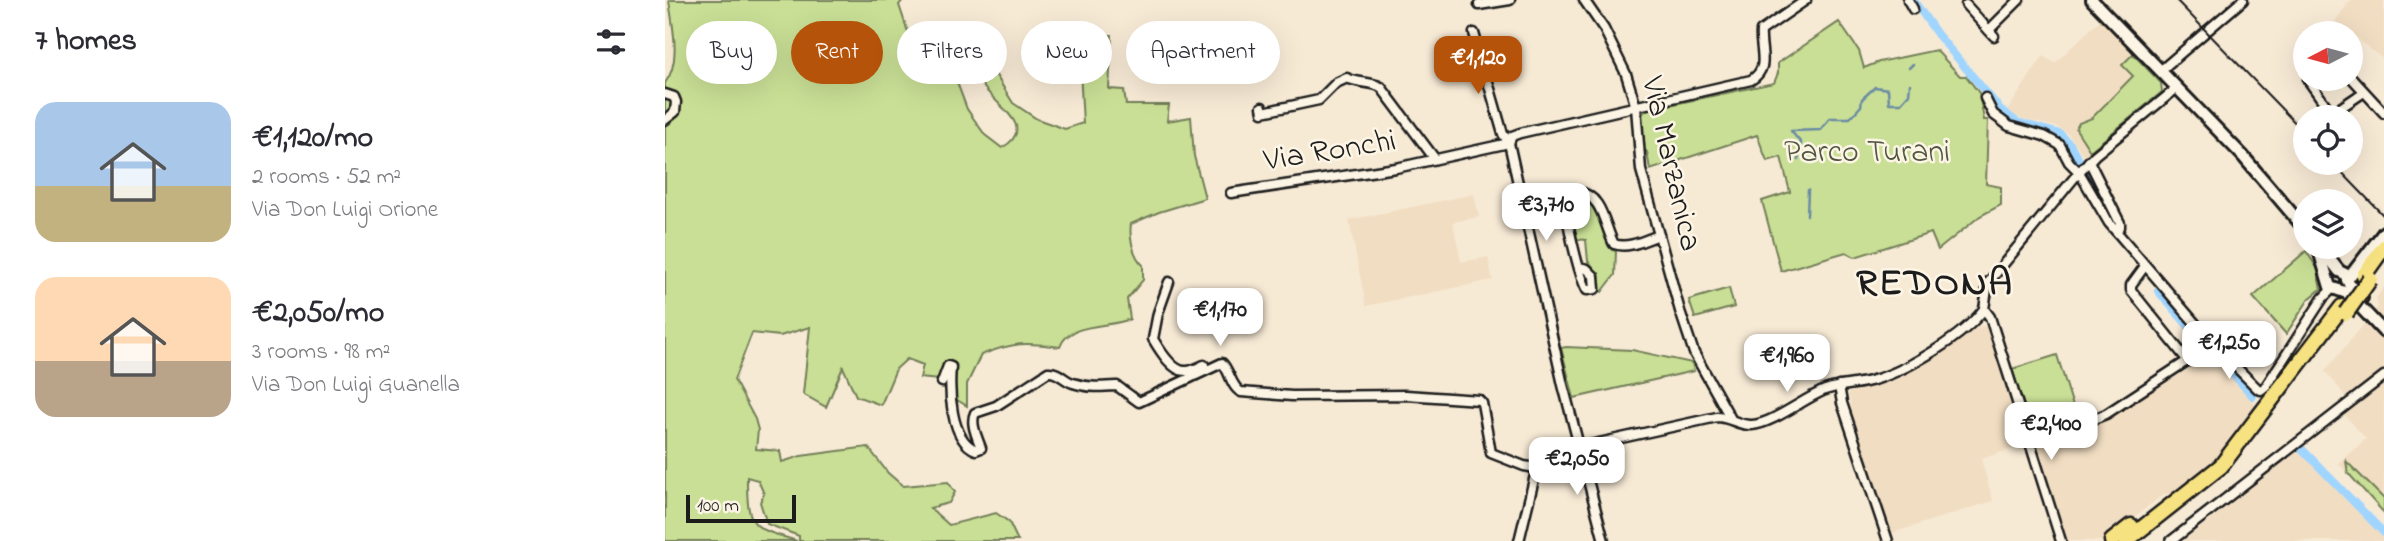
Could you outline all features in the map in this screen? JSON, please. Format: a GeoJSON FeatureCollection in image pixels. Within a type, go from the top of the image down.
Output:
{"type":"FeatureCollection","features":[{"type":"Feature","properties":{"kind":"highway"},"geometry":{"type":"LineString","coordinates":[[2137,541],[2193,499],[2225,470],[2344,310],[2363,275],[2384,247]]}},
{"type":"Feature","properties":{"kind":"highway"},"geometry":{"type":"LineString","coordinates":[[2363,275],[2384,259]]}},
{"type":"Feature","properties":{"kind":"highway"},"geometry":{"type":"LineString","coordinates":[[2363,275],[2384,265]]}},
{"type":"Feature","properties":{"kind":"highway"},"geometry":{"type":"LineString","coordinates":[[2126,541],[2179,501],[2228,457],[2344,310]]}},
{"type":"Feature","properties":{"kind":"highway"},"geometry":{"type":"LineString","coordinates":[[2112,541],[2155,510],[2179,501]]}},
{"type":"Feature","properties":{"kind":"street"},"geometry":{"type":"LineString","coordinates":[[1479,5],[1510,0]]}},
{"type":"Feature","properties":{"kind":"street","name":"Via Marzanica"},"geometry":{"type":"LineString","coordinates":[[1584,0],[1626,75],[1636,107],[1639,160],[1693,353],[1731,418]]}},
{"type":"Feature","properties":{"kind":"street"},"geometry":{"type":"LineString","coordinates":[[1509,144],[1512,136],[1520,133],[1751,80],[1759,75],[1764,63],[1761,32],[1806,0]]}},
{"type":"Feature","properties":{"kind":"street"},"geometry":{"type":"LineString","coordinates":[[1908,0],[1913,9]]}},
{"type":"Feature","properties":{"kind":"street"},"geometry":{"type":"LineString","coordinates":[[1966,5],[1991,33],[2019,0]]}},
{"type":"Feature","properties":{"kind":"street"},"geometry":{"type":"LineString","coordinates":[[2092,0],[2242,155],[2293,215]]}},
{"type":"Feature","properties":{"kind":"street"},"geometry":{"type":"LineString","coordinates":[[2160,71],[2243,0]]}},
{"type":"Feature","properties":{"kind":"street"},"geometry":{"type":"LineString","coordinates":[[1474,33],[1504,126],[1520,133]]}},
{"type":"Feature","properties":{"kind":"street","name":"Via Ronchi"},"geometry":{"type":"LineString","coordinates":[[1262,107],[1263,112],[1318,100],[1336,83],[1347,78],[1357,83],[1374,83],[1381,87],[1435,159]]}},
{"type":"Feature","properties":{"kind":"street"},"geometry":{"type":"LineString","coordinates":[[1519,541],[1537,468],[1543,455],[1717,417],[1731,418],[1742,424],[1760,424],[1824,391],[1875,380],[1914,363],[1964,328],[1984,309],[1988,283],[2079,172],[2177,88]]}},
{"type":"Feature","properties":{"kind":"street"},"geometry":{"type":"LineString","coordinates":[[2345,105],[2364,92],[2384,113]]}},
{"type":"Feature","properties":{"kind":"street"},"geometry":{"type":"LineString","coordinates":[[665,94],[674,97],[676,102],[675,112],[665,120]]}},
{"type":"Feature","properties":{"kind":"street"},"geometry":{"type":"LineString","coordinates":[[1985,98],[1993,114],[2009,127],[2053,139],[2060,145],[2115,230],[2213,344],[2261,390],[2323,298],[2344,287],[2344,276]]}},
{"type":"Feature","properties":{"kind":"street"},"geometry":{"type":"LineString","coordinates":[[1500,117],[1503,134],[1509,144],[1566,396],[1604,541]]}},
{"type":"Feature","properties":{"kind":"street","name":"Via Ronchi"},"geometry":{"type":"LineString","coordinates":[[1231,192],[1396,168],[1509,144]]}},
{"type":"Feature","properties":{"kind":"street"},"geometry":{"type":"LineString","coordinates":[[2088,162],[2120,223],[2120,227],[2115,230]]}},
{"type":"Feature","properties":{"kind":"street"},"geometry":{"type":"LineString","coordinates":[[1579,267],[1566,204],[1567,199],[1578,192],[1592,196],[1614,244],[1629,245],[1659,235]]}},
{"type":"Feature","properties":{"kind":"street"},"geometry":{"type":"LineString","coordinates":[[2328,277],[2333,271],[2344,276],[2363,275],[2384,232]]}},
{"type":"Feature","properties":{"kind":"street"},"geometry":{"type":"LineString","coordinates":[[2323,259],[2329,285],[2335,290],[2347,293],[2374,318]]}},
{"type":"Feature","properties":{"kind":"street"},"geometry":{"type":"LineString","coordinates":[[2329,259],[2365,302],[2384,332]]}},
{"type":"Feature","properties":{"kind":"street"},"geometry":{"type":"LineString","coordinates":[[2145,266],[2131,285],[2131,290],[2187,361]]}},
{"type":"Feature","properties":{"kind":"street"},"geometry":{"type":"LineString","coordinates":[[1168,282],[1152,336],[1157,346],[1175,367],[1182,371],[1189,371],[1215,360],[1228,369],[1235,388],[1241,392],[1292,396],[1406,395],[1479,400],[1482,402],[1491,453],[1524,466],[1537,468]]}},
{"type":"Feature","properties":{"kind":"street"},"geometry":{"type":"LineString","coordinates":[[1984,309],[1990,317],[2061,541]]}},
{"type":"Feature","properties":{"kind":"street"},"geometry":{"type":"LineString","coordinates":[[2030,441],[2106,414],[2213,344]]}},
{"type":"Feature","properties":{"kind":"street"},"geometry":{"type":"LineString","coordinates":[[942,382],[949,366],[951,367],[951,406],[959,433],[970,447],[979,450],[981,446],[973,418],[975,412],[996,406],[1048,372],[1054,372],[1072,383],[1087,387],[1099,389],[1117,386],[1139,402],[1223,363]]}},
{"type":"Feature","properties":{"kind":"street"},"geometry":{"type":"LineString","coordinates":[[2171,541],[2384,376]]}},
{"type":"Feature","properties":{"kind":"street"},"geometry":{"type":"LineString","coordinates":[[1839,386],[1888,541]]}},
{"type":"Feature","properties":{"kind":"shaded area"},"geometry":{"type":"Polygon","coordinates":[[[2351,0],[2384,0],[2384,60],[2363,43],[2363,21],[2335,21],[2351,0]]]}},
{"type":"Feature","properties":{"kind":"shaded area"},"geometry":{"type":"Polygon","coordinates":[[[2101,19],[2161,83],[2163,89],[2084,156],[2068,134],[2057,127],[2022,119],[2007,111],[2043,56],[2055,63],[2101,19]]]}},
{"type":"Feature","properties":{"kind":"shaded area"},"geometry":{"type":"Polygon","coordinates":[[[1474,194],[1479,217],[1453,222],[1461,262],[1488,257],[1493,280],[1366,306],[1349,220],[1474,194]]]}},
{"type":"Feature","properties":{"kind":"shaded area"},"geometry":{"type":"Polygon","coordinates":[[[2384,287],[2384,515],[2338,463],[2366,439],[2336,405],[2347,398],[2325,371],[2378,307],[2376,298],[2384,287]]]}},
{"type":"Feature","properties":{"kind":"shaded area"},"geometry":{"type":"Polygon","coordinates":[[[1986,326],[2024,445],[1981,459],[1993,501],[1889,534],[1857,435],[1848,393],[1900,378],[1976,327],[1986,326]]]}},
{"type":"Feature","properties":{"kind":"shaded area"},"geometry":{"type":"Polygon","coordinates":[[[2214,355],[2259,409],[2230,448],[2181,494],[2164,494],[2103,541],[2068,541],[2036,447],[2100,424],[2214,355]]]}},
{"type":"Feature","properties":{"kind":"shaded area"},"geometry":{"type":"Polygon","coordinates":[[[2299,450],[2384,541],[2183,541],[2299,450]]]}},
{"type":"Feature","properties":{"kind":"green space"},"geometry":{"type":"Polygon","coordinates":[[[669,0],[903,0],[899,5],[904,21],[897,21],[897,84],[958,84],[967,109],[985,135],[1002,148],[1014,137],[1016,127],[1011,117],[982,84],[1001,84],[1013,103],[1037,119],[1065,129],[1083,123],[1081,84],[1109,84],[1109,89],[1124,90],[1126,105],[1169,105],[1167,121],[1191,117],[1194,156],[1205,198],[1131,224],[1131,240],[1134,252],[1143,265],[1143,280],[1127,299],[1130,319],[1071,333],[1060,347],[1020,344],[981,355],[967,384],[967,406],[949,395],[939,380],[920,378],[923,365],[907,359],[896,369],[881,405],[856,396],[843,367],[826,407],[803,394],[810,327],[780,336],[752,333],[734,380],[755,419],[758,430],[756,449],[780,451],[782,462],[801,456],[868,447],[888,473],[903,486],[948,482],[955,492],[949,503],[930,508],[949,525],[996,513],[1009,522],[1018,541],[799,541],[799,536],[767,524],[760,502],[764,494],[758,480],[747,477],[748,507],[755,523],[770,532],[797,541],[665,541],[665,83],[675,54],[669,0]]]}},
{"type":"Feature","properties":{"kind":"green space","name":"Parco Turani"},"geometry":{"type":"Polygon","coordinates":[[[1839,22],[1859,51],[1864,68],[1879,62],[1936,50],[1960,76],[1966,76],[1979,93],[1984,120],[1988,120],[1986,184],[2001,187],[2001,205],[1980,216],[1938,250],[1931,233],[1855,257],[1846,252],[1781,271],[1762,201],[1790,192],[1781,157],[1767,161],[1757,135],[1650,170],[1644,149],[1642,115],[1646,110],[1774,83],[1778,63],[1839,22]]]}},
{"type":"Feature","properties":{"kind":"green space"},"geometry":{"type":"Polygon","coordinates":[[[2133,54],[2161,83],[2162,92],[2090,151],[2076,129],[2079,123],[2092,118],[2133,76],[2122,65],[2133,54]]]}},
{"type":"Feature","properties":{"kind":"green space"},"geometry":{"type":"Polygon","coordinates":[[[1580,195],[1592,202],[1596,208],[1608,245],[1616,251],[1615,275],[1602,292],[1599,290],[1594,268],[1588,261],[1586,240],[1577,239],[1569,203],[1580,195]]]}},
{"type":"Feature","properties":{"kind":"green space"},"geometry":{"type":"Polygon","coordinates":[[[2297,259],[2311,259],[2320,272],[2321,289],[2309,299],[2286,334],[2253,297],[2297,259]]]}},
{"type":"Feature","properties":{"kind":"green space"},"geometry":{"type":"Polygon","coordinates":[[[1729,288],[1734,307],[1695,318],[1689,300],[1729,288]]]}},
{"type":"Feature","properties":{"kind":"green space"},"geometry":{"type":"Polygon","coordinates":[[[1561,348],[1632,350],[1692,363],[1694,371],[1574,398],[1561,348]]]}},
{"type":"Feature","properties":{"kind":"green space"},"geometry":{"type":"Polygon","coordinates":[[[2057,355],[2078,422],[2034,436],[2012,369],[2057,355]]]}},
{"type":"Feature","properties":{"kind":"green space"},"geometry":{"type":"Polygon","coordinates":[[[2346,461],[2384,499],[2384,513],[2348,473],[2346,461]]]}},
{"type":"Feature","properties":{"kind":"waterway"},"geometry":{"type":"LineString","coordinates":[[1914,1],[1937,34],[2001,110],[2017,122],[2060,134],[2070,144],[2113,220]]}},
{"type":"Feature","properties":{"kind":"waterway"},"geometry":{"type":"LineString","coordinates":[[1909,68],[1913,64]]}},
{"type":"Feature","properties":{"kind":"waterway"},"geometry":{"type":"LineString","coordinates":[[1798,160],[1801,143],[1791,131],[1820,130],[1830,118],[1850,118],[1861,106],[1862,99],[1875,87],[1888,89],[1889,103],[1901,103],[1909,94],[1910,84]]}},
{"type":"Feature","properties":{"kind":"waterway"},"geometry":{"type":"LineString","coordinates":[[1807,215],[1808,190]]}},
{"type":"Feature","properties":{"kind":"waterway"},"geometry":{"type":"LineString","coordinates":[[2158,291],[2199,338]]}},
{"type":"Feature","properties":{"kind":"waterway"},"geometry":{"type":"LineString","coordinates":[[2223,363],[2253,396]]}},
{"type":"Feature","properties":{"kind":"waterway"},"geometry":{"type":"LineString","coordinates":[[2302,449],[2384,533]]}},
{"type":"Feature","properties":{"kind":"tram line"},"geometry":{"type":"LineString","coordinates":[[2176,0],[2293,121]]}},
{"type":"Feature","properties":{"kind":"tram line"},"geometry":{"type":"LineString","coordinates":[[2345,175],[2384,216]]}},
{"type":"Feature","properties":{"kind":"district","name":"REDONA"},"geometry":{"type":"Point","coordinates":[1935,285]}}]}
